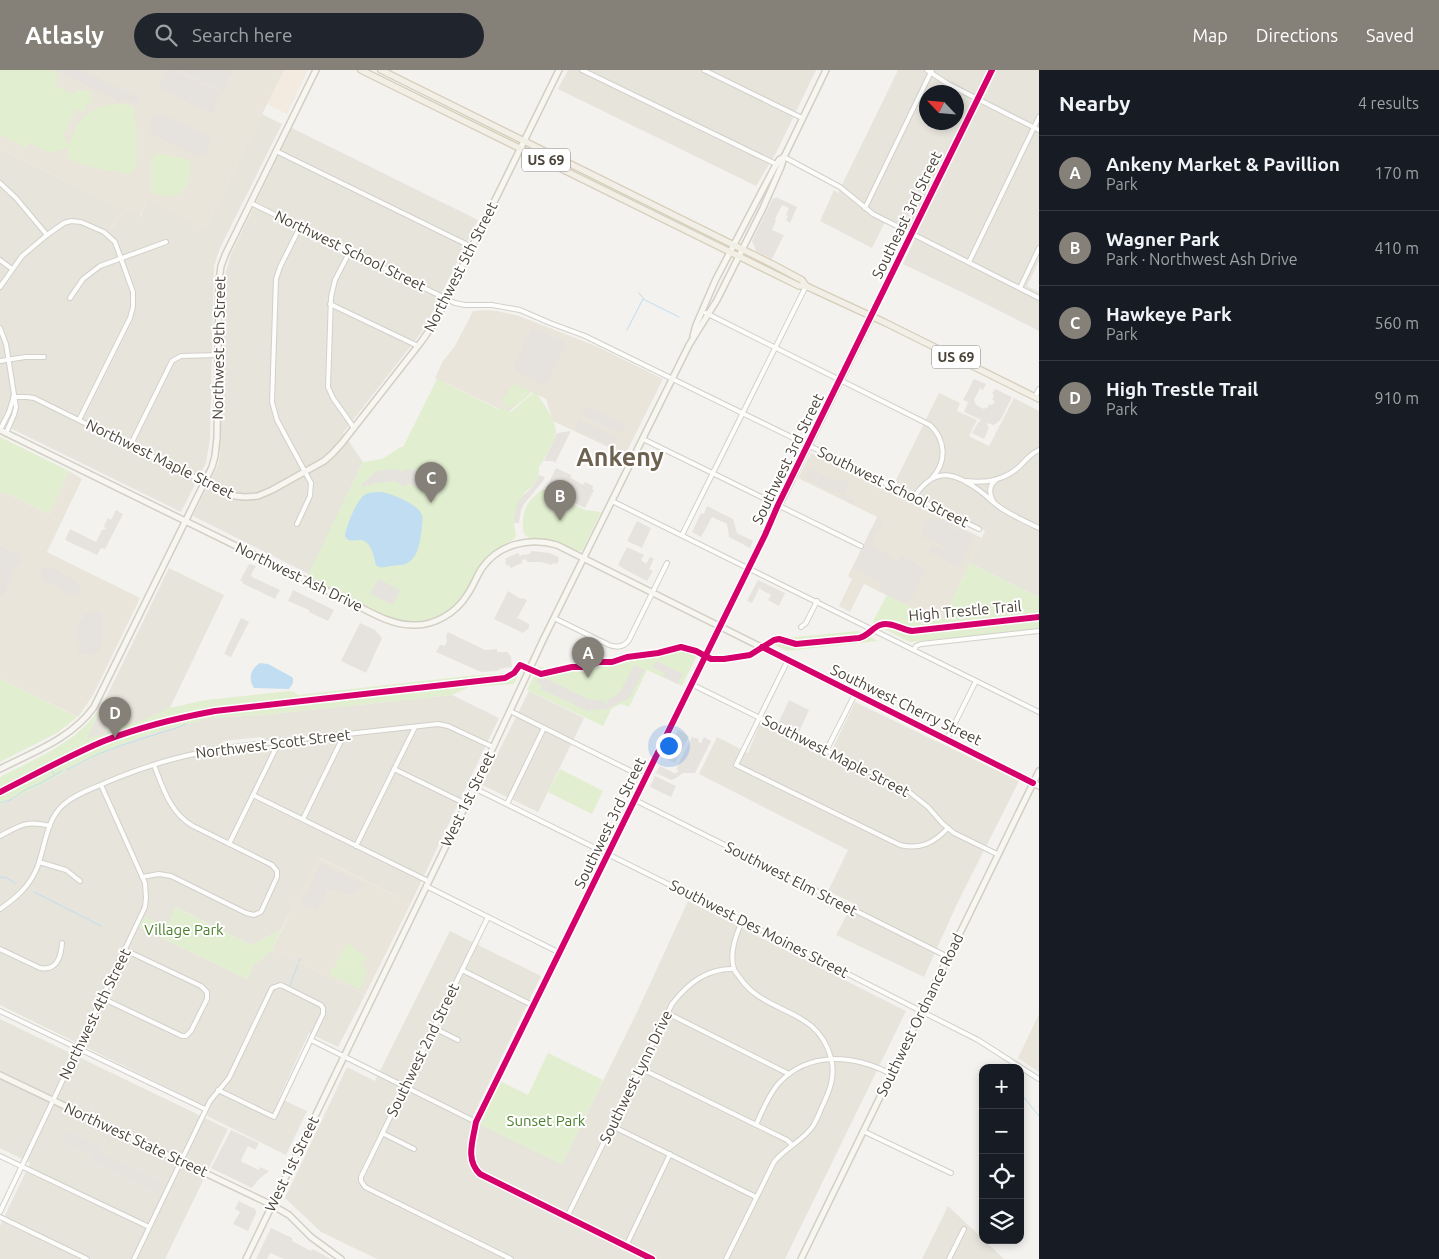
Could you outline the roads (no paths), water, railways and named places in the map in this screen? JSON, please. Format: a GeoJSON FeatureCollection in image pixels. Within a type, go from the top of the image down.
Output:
{"type":"FeatureCollection","features":[{"type":"Feature","properties":{"kind":"main road","name":"US 69"},"geometry":{"type":"LineString","coordinates":[[361,70],[736,250]]}},
{"type":"Feature","properties":{"kind":"main road","name":"US 69"},"geometry":{"type":"LineString","coordinates":[[382,70],[736,250],[799,286],[806,286],[872,316],[1037,398]]}},
{"type":"Feature","properties":{"kind":"street","name":"Northwest 9th Street"},"geometry":{"type":"LineString","coordinates":[[0,769],[66,734],[78,726],[88,715],[99,698],[212,467],[216,450],[220,270],[226,252],[316,70]]}},
{"type":"Feature","properties":{"kind":"street","name":"Northwest 5th Street"},"geometry":{"type":"LineString","coordinates":[[305,471],[332,454],[435,322],[559,70]]}},
{"type":"Feature","properties":{"kind":"street"},"geometry":{"type":"LineString","coordinates":[[582,70],[776,164]]}},
{"type":"Feature","properties":{"kind":"street"},"geometry":{"type":"LineString","coordinates":[[704,70],[802,118]]}},
{"type":"Feature","properties":{"kind":"street"},"geometry":{"type":"LineString","coordinates":[[736,250],[769,195],[784,157],[826,70]]}},
{"type":"Feature","properties":{"kind":"street","name":"Southeast 3rd Street"},"geometry":{"type":"LineString","coordinates":[[872,316],[992,70]]}},
{"type":"Feature","properties":{"kind":"street"},"geometry":{"type":"LineString","coordinates":[[865,208],[930,71],[948,84],[1039,130]]}},
{"type":"Feature","properties":{"kind":"street"},"geometry":{"type":"LineString","coordinates":[[969,262],[1039,116]]}},
{"type":"Feature","properties":{"kind":"street"},"geometry":{"type":"LineString","coordinates":[[276,151],[472,247]]}},
{"type":"Feature","properties":{"kind":"street"},"geometry":{"type":"LineString","coordinates":[[736,250],[776,164],[784,157]]}},
{"type":"Feature","properties":{"kind":"street"},"geometry":{"type":"LineString","coordinates":[[784,157],[840,187],[873,214],[1039,298]]}},
{"type":"Feature","properties":{"kind":"street"},"geometry":{"type":"LineString","coordinates":[[0,183],[16,198],[47,235]]}},
{"type":"Feature","properties":{"kind":"street","name":"Northwest School Street"},"geometry":{"type":"LineString","coordinates":[[250,203],[460,305],[492,305],[520,310],[588,337],[673,378]]}},
{"type":"Feature","properties":{"kind":"street"},"geometry":{"type":"LineString","coordinates":[[0,287],[22,256],[64,223],[73,221],[84,222],[104,232],[115,242],[133,292],[132,310],[130,318],[79,420]]}},
{"type":"Feature","properties":{"kind":"street"},"geometry":{"type":"LineString","coordinates":[[296,524],[311,493],[311,483],[277,420],[272,402],[276,279],[300,227]]}},
{"type":"Feature","properties":{"kind":"street"},"geometry":{"type":"LineString","coordinates":[[70,298],[81,282],[93,270],[108,262],[166,242]]}},
{"type":"Feature","properties":{"kind":"street"},"geometry":{"type":"LineString","coordinates":[[1020,288],[1039,248]]}},
{"type":"Feature","properties":{"kind":"street","name":"West 1st Street"},"geometry":{"type":"LineString","coordinates":[[692,340],[702,312],[736,250]]}},
{"type":"Feature","properties":{"kind":"street","name":"West 1st Street"},"geometry":{"type":"LineString","coordinates":[[246,1259],[474,788],[554,618],[692,340],[717,300],[736,250]]}},
{"type":"Feature","properties":{"kind":"street"},"geometry":{"type":"LineString","coordinates":[[350,251],[335,280],[332,291],[328,387],[333,398],[354,428]]}},
{"type":"Feature","properties":{"kind":"street"},"geometry":{"type":"LineString","coordinates":[[0,260],[12,269]]}},
{"type":"Feature","properties":{"kind":"street"},"geometry":{"type":"LineString","coordinates":[[682,535],[806,286]]}},
{"type":"Feature","properties":{"kind":"street"},"geometry":{"type":"LineString","coordinates":[[330,304],[418,346]]}},
{"type":"Feature","properties":{"kind":"street"},"geometry":{"type":"LineString","coordinates":[[702,312],[930,425],[942,443],[944,472],[950,476]]}},
{"type":"Feature","properties":{"kind":"street","name":"Southwest 3rd Street"},"geometry":{"type":"LineString","coordinates":[[567,1217],[484,1176],[476,1170],[470,1155],[476,1122],[872,316]]}},
{"type":"Feature","properties":{"kind":"street"},"geometry":{"type":"LineString","coordinates":[[0,328],[6,344],[16,407],[6,433]]}},
{"type":"Feature","properties":{"kind":"street"},"geometry":{"type":"LineString","coordinates":[[130,446],[172,362],[176,358],[186,355],[218,355]]}},
{"type":"Feature","properties":{"kind":"street"},"geometry":{"type":"LineString","coordinates":[[0,361],[25,357],[44,357]]}},
{"type":"Feature","properties":{"kind":"street","name":"Southwest School Street"},"geometry":{"type":"LineString","coordinates":[[673,378],[979,529]]}},
{"type":"Feature","properties":{"kind":"street"},"geometry":{"type":"LineString","coordinates":[[1037,398],[1039,389]]}},
{"type":"Feature","properties":{"kind":"street"},"geometry":{"type":"LineString","coordinates":[[0,430],[9,412],[13,397]]}},
{"type":"Feature","properties":{"kind":"street","name":"Northwest Maple Street"},"geometry":{"type":"LineString","coordinates":[[13,397],[34,398],[230,494],[249,498],[263,495],[305,471]]}},
{"type":"Feature","properties":{"kind":"street","name":"Northwest Ash Drive"},"geometry":{"type":"LineString","coordinates":[[0,430],[388,620],[401,624],[430,623],[444,618],[467,596],[483,566],[495,555],[509,547],[523,542],[549,543],[564,548],[583,559]]}},
{"type":"Feature","properties":{"kind":"street"},"geometry":{"type":"LineString","coordinates":[[643,438],[861,546]]}},
{"type":"Feature","properties":{"kind":"street"},"geometry":{"type":"LineString","coordinates":[[995,504],[990,493],[992,484],[1013,472],[1033,452],[1039,450]]}},
{"type":"Feature","properties":{"kind":"street"},"geometry":{"type":"LineString","coordinates":[[914,497],[922,486],[932,478],[942,462]]}},
{"type":"Feature","properties":{"kind":"street"},"geometry":{"type":"LineString","coordinates":[[932,478],[950,476],[980,482],[998,479]]}},
{"type":"Feature","properties":{"kind":"street"},"geometry":{"type":"LineString","coordinates":[[960,479],[980,491],[1000,508],[1039,528]]}},
{"type":"Feature","properties":{"kind":"street"},"geometry":{"type":"LineString","coordinates":[[612,500],[1039,712]]}},
{"type":"Feature","properties":{"kind":"street","name":"Southwest Cherry Street"},"geometry":{"type":"LineString","coordinates":[[583,559],[1039,786]]}},
{"type":"Feature","properties":{"kind":"street"},"geometry":{"type":"LineString","coordinates":[[554,618],[609,645],[623,646],[629,640],[667,563]]}},
{"type":"Feature","properties":{"kind":"street"},"geometry":{"type":"LineString","coordinates":[[801,627],[806,623],[816,601]]}},
{"type":"Feature","properties":{"kind":"street"},"geometry":{"type":"LineString","coordinates":[[914,650],[916,646],[921,644],[1039,630]]}},
{"type":"Feature","properties":{"kind":"street"},"geometry":{"type":"LineString","coordinates":[[788,660],[736,764],[900,845],[908,847],[925,845],[941,836],[948,828]]}},
{"type":"Feature","properties":{"kind":"street"},"geometry":{"type":"LineString","coordinates":[[947,740],[976,681]]}},
{"type":"Feature","properties":{"kind":"street","name":"Southwest Maple Street"},"geometry":{"type":"LineString","coordinates":[[692,684],[908,791],[928,806],[948,828],[959,836],[998,854]]}},
{"type":"Feature","properties":{"kind":"street"},"geometry":{"type":"LineString","coordinates":[[826,751],[855,694]]}},
{"type":"Feature","properties":{"kind":"street"},"geometry":{"type":"LineString","coordinates":[[510,712],[646,778]]}},
{"type":"Feature","properties":{"kind":"street","name":"Northwest Scott Street"},"geometry":{"type":"LineString","coordinates":[[0,910],[19,895],[34,875],[50,826],[57,812],[64,804],[76,796],[101,785],[179,757],[280,742],[438,724],[446,724],[493,747]]}},
{"type":"Feature","properties":{"kind":"street"},"geometry":{"type":"LineString","coordinates":[[356,846],[415,726]]}},
{"type":"Feature","properties":{"kind":"street"},"geometry":{"type":"LineString","coordinates":[[507,804],[544,728]]}},
{"type":"Feature","properties":{"kind":"street"},"geometry":{"type":"LineString","coordinates":[[303,820],[344,734]]}},
{"type":"Feature","properties":{"kind":"street"},"geometry":{"type":"LineString","coordinates":[[229,844],[280,742]]}},
{"type":"Feature","properties":{"kind":"street"},"geometry":{"type":"LineString","coordinates":[[142,877],[159,874],[171,876],[246,913],[254,914],[261,912],[276,880],[277,871],[272,865],[187,823],[180,817],[170,802],[154,766]]}},
{"type":"Feature","properties":{"kind":"street"},"geometry":{"type":"LineString","coordinates":[[394,769],[466,804]]}},
{"type":"Feature","properties":{"kind":"street","name":"Southwest Ordnance Road"},"geometry":{"type":"LineString","coordinates":[[801,1259],[1039,771]]}},
{"type":"Feature","properties":{"kind":"street","name":"Northwest 4th Street"},"geometry":{"type":"LineString","coordinates":[[0,1212],[141,917],[146,902],[145,883],[101,785]]}},
{"type":"Feature","properties":{"kind":"street","name":"Southwest Des Moines Street"},"geometry":{"type":"LineString","coordinates":[[474,788],[922,1011],[978,1040],[1039,1079]]}},
{"type":"Feature","properties":{"kind":"street"},"geometry":{"type":"LineString","coordinates":[[253,795],[356,846],[488,917],[560,953]]}},
{"type":"Feature","properties":{"kind":"street","name":"Southwest Elm Street"},"geometry":{"type":"LineString","coordinates":[[635,800],[948,957]]}},
{"type":"Feature","properties":{"kind":"street"},"geometry":{"type":"LineString","coordinates":[[0,836],[25,824],[41,823],[50,826]]}},
{"type":"Feature","properties":{"kind":"street"},"geometry":{"type":"LineString","coordinates":[[39,862],[66,870],[80,881]]}},
{"type":"Feature","properties":{"kind":"street","name":"Southwest 2nd Street"},"geometry":{"type":"LineString","coordinates":[[488,917],[382,1133],[361,1177],[361,1183],[365,1187],[501,1254]]}},
{"type":"Feature","properties":{"kind":"street"},"geometry":{"type":"LineString","coordinates":[[726,1259],[774,1162],[814,1125],[828,1095],[833,1068],[827,1045],[814,1027],[757,996],[747,987],[734,969],[734,943],[742,921]]}},
{"type":"Feature","properties":{"kind":"street"},"geometry":{"type":"LineString","coordinates":[[0,949],[45,969],[52,967],[58,962],[62,953],[62,943]]}},
{"type":"Feature","properties":{"kind":"street"},"geometry":{"type":"LineString","coordinates":[[102,998],[178,1035],[186,1036],[191,1031],[207,999],[207,992],[201,986],[125,950]]}},
{"type":"Feature","properties":{"kind":"street","name":"Southwest Lynn Drive"},"geometry":{"type":"LineString","coordinates":[[567,1217],[667,1013],[678,996],[691,983],[710,973],[734,969]]}},
{"type":"Feature","properties":{"kind":"street"},"geometry":{"type":"LineString","coordinates":[[462,970],[534,1006]]}},
{"type":"Feature","properties":{"kind":"street"},"geometry":{"type":"LineString","coordinates":[[134,1259],[210,1101],[218,1090],[229,1078],[270,992],[275,986],[284,986],[319,1004],[323,1008],[323,1014],[274,1117],[218,1090]]}},
{"type":"Feature","properties":{"kind":"street"},"geometry":{"type":"LineString","coordinates":[[0,1011],[206,1109]]}},
{"type":"Feature","properties":{"kind":"street"},"geometry":{"type":"LineString","coordinates":[[667,1013],[789,1074]]}},
{"type":"Feature","properties":{"kind":"street"},"geometry":{"type":"LineString","coordinates":[[434,1028],[458,1040]]}},
{"type":"Feature","properties":{"kind":"street"},"geometry":{"type":"LineString","coordinates":[[311,1040],[476,1122]]}},
{"type":"Feature","properties":{"kind":"street"},"geometry":{"type":"LineString","coordinates":[[756,1125],[774,1090],[789,1074],[810,1063],[831,1059],[848,1059],[879,1068],[891,1074]]}},
{"type":"Feature","properties":{"kind":"street"},"geometry":{"type":"LineString","coordinates":[[640,1068],[787,1140],[792,1145]]}},
{"type":"Feature","properties":{"kind":"street","name":"Northwest State Street"},"geometry":{"type":"LineString","coordinates":[[0,1075],[272,1205],[289,1216],[311,1237],[341,1259]]}},
{"type":"Feature","properties":{"kind":"street"},"geometry":{"type":"LineString","coordinates":[[612,1126],[756,1197]]}},
{"type":"Feature","properties":{"kind":"street"},"geometry":{"type":"LineString","coordinates":[[863,1131],[950,1173]]}},
{"type":"Feature","properties":{"kind":"street"},"geometry":{"type":"LineString","coordinates":[[382,1133],[414,1149]]}},
{"type":"Feature","properties":{"kind":"street"},"geometry":{"type":"LineString","coordinates":[[626,1246],[670,1154]]}},
{"type":"Feature","properties":{"kind":"street"},"geometry":{"type":"LineString","coordinates":[[0,1156],[149,1228]]}},
{"type":"Feature","properties":{"kind":"street"},"geometry":{"type":"LineString","coordinates":[[0,1217],[88,1259]]}},
{"type":"Feature","properties":{"kind":"street"},"geometry":{"type":"LineString","coordinates":[[567,1217],[652,1259]]}},
{"type":"Feature","properties":{"kind":"street"},"geometry":{"type":"LineString","coordinates":[[950,1259],[964,1228]]}},
{"type":"Feature","properties":{"kind":"street"},"geometry":{"type":"LineString","coordinates":[[499,1259],[501,1254],[511,1259]]}},
{"type":"Feature","properties":{"kind":"water"},"geometry":{"type":"Polygon","coordinates":[[[382,492],[410,503],[422,515],[420,541],[417,551],[413,559],[404,564],[378,566],[376,565],[372,550],[365,541],[348,540],[345,536],[347,526],[359,501],[366,494],[382,492]]]}},
{"type":"Feature","properties":{"kind":"water"},"geometry":{"type":"Polygon","coordinates":[[[260,663],[268,664],[292,677],[293,683],[289,689],[254,688],[251,674],[260,663]]]}},
{"type":"Feature","properties":{"kind":"waterway"},"geometry":{"type":"LineString","coordinates":[[639,293],[644,299]]}},
{"type":"Feature","properties":{"kind":"waterway"},"geometry":{"type":"LineString","coordinates":[[627,330],[643,299],[679,317]]}},
{"type":"Feature","properties":{"kind":"waterway"},"geometry":{"type":"LineString","coordinates":[[66,770],[122,745],[186,724]]}},
{"type":"Feature","properties":{"kind":"waterway"},"geometry":{"type":"LineString","coordinates":[[51,769],[54,775]]}},
{"type":"Feature","properties":{"kind":"waterway"},"geometry":{"type":"LineString","coordinates":[[0,803],[10,800],[62,771]]}},
{"type":"Feature","properties":{"kind":"waterway"},"geometry":{"type":"LineString","coordinates":[[0,877],[7,878],[15,883]]}},
{"type":"Feature","properties":{"kind":"waterway"},"geometry":{"type":"LineString","coordinates":[[34,892],[101,926]]}},
{"type":"Feature","properties":{"kind":"waterway"},"geometry":{"type":"LineString","coordinates":[[299,962],[301,958]]}},
{"type":"Feature","properties":{"kind":"waterway"},"geometry":{"type":"LineString","coordinates":[[290,986],[298,964]]}},
{"type":"Feature","properties":{"kind":"waterway"},"geometry":{"type":"LineString","coordinates":[[1024,1097],[1039,1116]]}},
{"type":"Feature","properties":{"kind":"place","name":"Hawkeye Park"},"geometry":{"type":"Point","coordinates":[431,503]}},
{"type":"Feature","properties":{"kind":"place","name":"Wagner Park"},"geometry":{"type":"Point","coordinates":[560,521]}},
{"type":"Feature","properties":{"kind":"place","name":"Ankeny Market & Pavillion"},"geometry":{"type":"Point","coordinates":[588,678]}},
{"type":"Feature","properties":{"kind":"place","name":"High Trestle Trail"},"geometry":{"type":"Point","coordinates":[115,738]}},
{"type":"Feature","properties":{"kind":"district","name":"Ankeny"},"geometry":{"type":"Point","coordinates":[620,457]}},
{"type":"Feature","properties":{"kind":"park label","name":"Village Park"},"geometry":{"type":"Point","coordinates":[184,930]}},
{"type":"Feature","properties":{"kind":"park label","name":"Sunset Park"},"geometry":{"type":"Point","coordinates":[546,1121]}}]}
